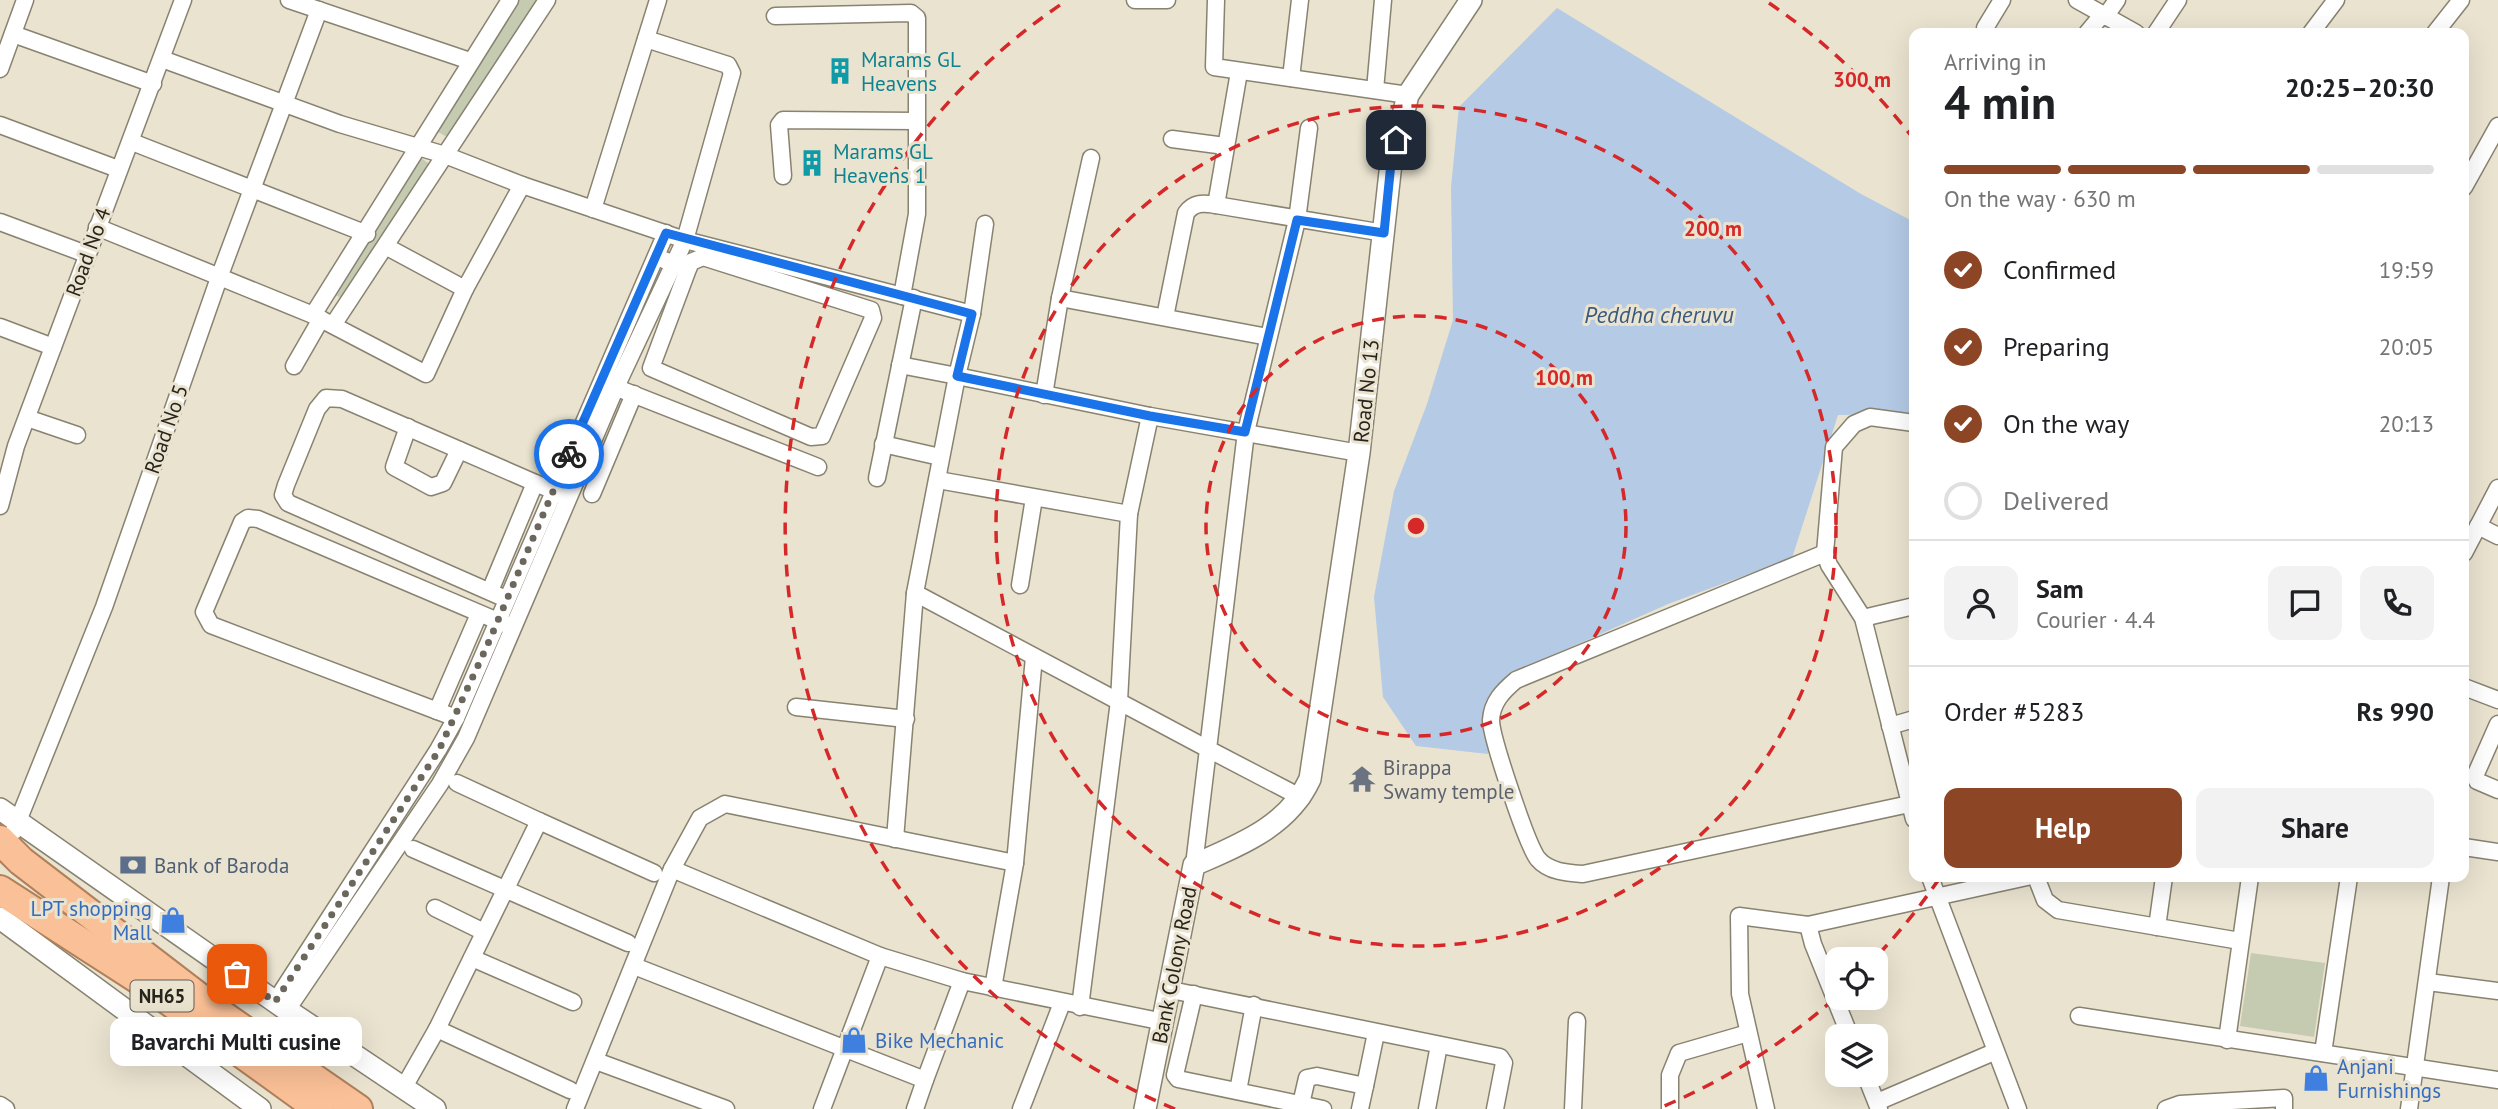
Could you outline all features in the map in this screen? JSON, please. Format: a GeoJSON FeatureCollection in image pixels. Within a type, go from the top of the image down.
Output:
{"type":"FeatureCollection","features":[{"type":"Feature","properties":{"kind":"highway","name":"NH65"},"geometry":{"type":"LineString","coordinates":[[3,843],[21,861],[222,1015],[358,1109]]}},
{"type":"Feature","properties":{"kind":"highway","name":"NH65"},"geometry":{"type":"LineString","coordinates":[[0,890],[143,982],[319,1109]]}},
{"type":"Feature","properties":{"kind":"street"},"geometry":{"type":"LineString","coordinates":[[0,69],[25,0]]}},
{"type":"Feature","properties":{"kind":"street","name":"Road No 4"},"geometry":{"type":"LineString","coordinates":[[0,506],[16,446],[183,0]]}},
{"type":"Feature","properties":{"kind":"street"},"geometry":{"type":"LineString","coordinates":[[289,0],[470,61]]}},
{"type":"Feature","properties":{"kind":"street"},"geometry":{"type":"LineString","coordinates":[[294,366],[323,320],[367,234],[470,61],[510,0]]}},
{"type":"Feature","properties":{"kind":"street"},"geometry":{"type":"LineString","coordinates":[[323,320],[387,247],[547,0]]}},
{"type":"Feature","properties":{"kind":"street"},"geometry":{"type":"LineString","coordinates":[[593,209],[658,0]]}},
{"type":"Feature","properties":{"kind":"street"},"geometry":{"type":"LineString","coordinates":[[1135,0],[1167,0]]}},
{"type":"Feature","properties":{"kind":"street"},"geometry":{"type":"LineString","coordinates":[[1216,0],[1214,67],[1408,95]]}},
{"type":"Feature","properties":{"kind":"street"},"geometry":{"type":"LineString","coordinates":[[1291,78],[1300,0]]}},
{"type":"Feature","properties":{"kind":"street"},"geometry":{"type":"LineString","coordinates":[[1375,90],[1383,0]]}},
{"type":"Feature","properties":{"kind":"street","name":"Road No 13"},"geometry":{"type":"LineString","coordinates":[[1301,798],[1310,779],[1359,453],[1391,163],[1408,95],[1472,0]]}},
{"type":"Feature","properties":{"kind":"street"},"geometry":{"type":"LineString","coordinates":[[1985,28],[2002,0]]}},
{"type":"Feature","properties":{"kind":"street"},"geometry":{"type":"LineString","coordinates":[[2077,0],[2126,28]]}},
{"type":"Feature","properties":{"kind":"street"},"geometry":{"type":"LineString","coordinates":[[2092,28],[2117,0]]}},
{"type":"Feature","properties":{"kind":"street"},"geometry":{"type":"LineString","coordinates":[[2159,28],[2179,0]]}},
{"type":"Feature","properties":{"kind":"street"},"geometry":{"type":"LineString","coordinates":[[2315,28],[2336,0]]}},
{"type":"Feature","properties":{"kind":"street"},"geometry":{"type":"LineString","coordinates":[[2439,28],[2461,0]]}},
{"type":"Feature","properties":{"kind":"street","name":"Road No 5"},"geometry":{"type":"LineString","coordinates":[[3,843],[19,820],[104,607],[220,275],[319,10]]}},
{"type":"Feature","properties":{"kind":"street"},"geometry":{"type":"LineString","coordinates":[[775,16],[915,15],[917,214],[900,365],[877,478]]}},
{"type":"Feature","properties":{"kind":"street"},"geometry":{"type":"LineString","coordinates":[[13,34],[153,84]]}},
{"type":"Feature","properties":{"kind":"street"},"geometry":{"type":"LineString","coordinates":[[609,384],[681,267],[685,240],[732,73],[728,65],[646,39]]}},
{"type":"Feature","properties":{"kind":"street"},"geometry":{"type":"LineString","coordinates":[[162,59],[340,124],[445,155],[522,185],[685,240],[972,314]]}},
{"type":"Feature","properties":{"kind":"street"},"geometry":{"type":"LineString","coordinates":[[1216,205],[1239,72]]}},
{"type":"Feature","properties":{"kind":"street"},"geometry":{"type":"LineString","coordinates":[[783,176],[779,125],[783,120],[917,121]]}},
{"type":"Feature","properties":{"kind":"street"},"geometry":{"type":"LineString","coordinates":[[0,125],[118,169]]}},
{"type":"Feature","properties":{"kind":"street"},"geometry":{"type":"LineString","coordinates":[[2470,162],[2498,126]]}},
{"type":"Feature","properties":{"kind":"street"},"geometry":{"type":"LineString","coordinates":[[1194,865],[1245,432],[1297,220],[1309,128]]}},
{"type":"Feature","properties":{"kind":"street"},"geometry":{"type":"LineString","coordinates":[[1172,139],[1225,146]]}},
{"type":"Feature","properties":{"kind":"street"},"geometry":{"type":"LineString","coordinates":[[132,142],[367,234]]}},
{"type":"Feature","properties":{"kind":"street"},"geometry":{"type":"LineString","coordinates":[[1044,395],[1060,298],[1091,158]]}},
{"type":"Feature","properties":{"kind":"street"},"geometry":{"type":"LineString","coordinates":[[97,227],[220,275],[323,320],[426,374],[465,289],[522,185]]}},
{"type":"Feature","properties":{"kind":"street"},"geometry":{"type":"LineString","coordinates":[[1165,317],[1186,213],[1192,206],[1202,203],[1384,233]]}},
{"type":"Feature","properties":{"kind":"street"},"geometry":{"type":"LineString","coordinates":[[0,222],[86,254]]}},
{"type":"Feature","properties":{"kind":"street"},"geometry":{"type":"LineString","coordinates":[[895,839],[915,593],[938,480],[940,457],[972,314],[985,224]]}},
{"type":"Feature","properties":{"kind":"street"},"geometry":{"type":"LineString","coordinates":[[281,1006],[456,754],[505,625],[609,384],[655,256],[666,233]]}},
{"type":"Feature","properties":{"kind":"street"},"geometry":{"type":"LineString","coordinates":[[387,247],[465,289]]}},
{"type":"Feature","properties":{"kind":"street"},"geometry":{"type":"LineString","coordinates":[[655,256],[681,267],[703,257],[871,310],[873,318],[822,436],[811,437],[651,368],[673,284]]}},
{"type":"Feature","properties":{"kind":"street"},"geometry":{"type":"LineString","coordinates":[[1060,298],[1268,337]]}},
{"type":"Feature","properties":{"kind":"street"},"geometry":{"type":"LineString","coordinates":[[0,327],[53,347]]}},
{"type":"Feature","properties":{"kind":"street"},"geometry":{"type":"LineString","coordinates":[[900,365],[1150,416],[1359,453]]}},
{"type":"Feature","properties":{"kind":"street"},"geometry":{"type":"LineString","coordinates":[[609,384],[818,467]]}},
{"type":"Feature","properties":{"kind":"street"},"geometry":{"type":"LineString","coordinates":[[592,494],[634,394]]}},
{"type":"Feature","properties":{"kind":"street"},"geometry":{"type":"LineString","coordinates":[[506,599],[288,503],[283,495],[317,409],[326,398],[342,399],[560,494]]}},
{"type":"Feature","properties":{"kind":"street"},"geometry":{"type":"LineString","coordinates":[[1080,1007],[1119,701],[1129,514],[1150,416]]}},
{"type":"Feature","properties":{"kind":"street"},"geometry":{"type":"LineString","coordinates":[[1909,421],[1870,417],[1854,424],[1834,447],[1825,554],[1829,565],[1863,618],[1909,794]]}},
{"type":"Feature","properties":{"kind":"street"},"geometry":{"type":"LineString","coordinates":[[27,418],[77,435]]}},
{"type":"Feature","properties":{"kind":"street"},"geometry":{"type":"LineString","coordinates":[[408,428],[394,467],[431,487],[443,483],[459,450]]}},
{"type":"Feature","properties":{"kind":"street"},"geometry":{"type":"LineString","coordinates":[[0,440],[16,446]]}},
{"type":"Feature","properties":{"kind":"street"},"geometry":{"type":"LineString","coordinates":[[883,444],[940,457]]}},
{"type":"Feature","properties":{"kind":"street"},"geometry":{"type":"LineString","coordinates":[[938,480],[1129,514]]}},
{"type":"Feature","properties":{"kind":"street"},"geometry":{"type":"LineString","coordinates":[[489,592],[536,483]]}},
{"type":"Feature","properties":{"kind":"street"},"geometry":{"type":"LineString","coordinates":[[2469,543],[2498,488]]}},
{"type":"Feature","properties":{"kind":"street"},"geometry":{"type":"LineString","coordinates":[[281,1006],[441,746],[505,625],[506,599],[560,494]]}},
{"type":"Feature","properties":{"kind":"street"},"geometry":{"type":"LineString","coordinates":[[1020,585],[1034,498]]}},
{"type":"Feature","properties":{"kind":"street"},"geometry":{"type":"LineString","coordinates":[[456,718],[211,625],[204,612],[242,522],[248,518],[258,519],[505,625]]}},
{"type":"Feature","properties":{"kind":"street"},"geometry":{"type":"LineString","coordinates":[[2478,526],[2498,536]]}},
{"type":"Feature","properties":{"kind":"street"},"geometry":{"type":"LineString","coordinates":[[1825,554],[1516,680],[1506,689],[1495,702],[1491,722],[1522,828],[1539,860],[1559,872],[1583,874],[1909,809]]}},
{"type":"Feature","properties":{"kind":"street"},"geometry":{"type":"LineString","coordinates":[[915,593],[1301,798]]}},
{"type":"Feature","properties":{"kind":"street"},"geometry":{"type":"LineString","coordinates":[[1863,618],[1909,607]]}},
{"type":"Feature","properties":{"kind":"street"},"geometry":{"type":"LineString","coordinates":[[437,711],[480,614]]}},
{"type":"Feature","properties":{"kind":"street"},"geometry":{"type":"LineString","coordinates":[[993,988],[1015,863],[1034,657]]}},
{"type":"Feature","properties":{"kind":"street"},"geometry":{"type":"LineString","coordinates":[[2469,689],[2498,700]]}},
{"type":"Feature","properties":{"kind":"street"},"geometry":{"type":"LineString","coordinates":[[796,707],[906,719]]}},
{"type":"Feature","properties":{"kind":"street"},"geometry":{"type":"LineString","coordinates":[[1890,726],[1909,720]]}},
{"type":"Feature","properties":{"kind":"street"},"geometry":{"type":"LineString","coordinates":[[2498,724],[2475,776],[2477,780],[2498,790]]}},
{"type":"Feature","properties":{"kind":"street"},"geometry":{"type":"LineString","coordinates":[[441,746],[456,754]]}},
{"type":"Feature","properties":{"kind":"street"},"geometry":{"type":"LineString","coordinates":[[457,783],[654,873]]}},
{"type":"Feature","properties":{"kind":"street","name":"Bank Colony Road"},"geometry":{"type":"LineString","coordinates":[[1145,1109],[1194,865],[1253,838],[1280,820],[1301,798]]}},
{"type":"Feature","properties":{"kind":"street"},"geometry":{"type":"LineString","coordinates":[[575,1109],[672,869],[700,818],[725,804],[1015,863]]}},
{"type":"Feature","properties":{"kind":"street"},"geometry":{"type":"LineString","coordinates":[[0,808],[281,1006],[436,1109]]}},
{"type":"Feature","properties":{"kind":"street"},"geometry":{"type":"LineString","coordinates":[[404,1087],[437,1029],[539,821]]}},
{"type":"Feature","properties":{"kind":"street"},"geometry":{"type":"LineString","coordinates":[[2469,848],[2498,852]]}},
{"type":"Feature","properties":{"kind":"street"},"geometry":{"type":"LineString","coordinates":[[413,849],[628,943]]}},
{"type":"Feature","properties":{"kind":"street"},"geometry":{"type":"LineString","coordinates":[[672,869],[880,956],[962,981],[1164,1022]]}},
{"type":"Feature","properties":{"kind":"street"},"geometry":{"type":"LineString","coordinates":[[1931,882],[2018,1109]]}},
{"type":"Feature","properties":{"kind":"street"},"geometry":{"type":"LineString","coordinates":[[1766,1109],[1740,993],[1739,916],[1808,925],[2004,882]]}},
{"type":"Feature","properties":{"kind":"street"},"geometry":{"type":"LineString","coordinates":[[2038,882],[2045,901],[2057,910],[2240,941]]}},
{"type":"Feature","properties":{"kind":"street"},"geometry":{"type":"LineString","coordinates":[[2158,927],[2163,882]]}},
{"type":"Feature","properties":{"kind":"street"},"geometry":{"type":"LineString","coordinates":[[2227,1040],[2249,882]]}},
{"type":"Feature","properties":{"kind":"street"},"geometry":{"type":"LineString","coordinates":[[2323,1053],[2348,882]]}},
{"type":"Feature","properties":{"kind":"street"},"geometry":{"type":"LineString","coordinates":[[2409,1109],[2440,882]]}},
{"type":"Feature","properties":{"kind":"street"},"geometry":{"type":"LineString","coordinates":[[435,908],[484,932]]}},
{"type":"Feature","properties":{"kind":"street"},"geometry":{"type":"LineString","coordinates":[[0,918],[260,1109]]}},
{"type":"Feature","properties":{"kind":"street"},"geometry":{"type":"LineString","coordinates":[[1808,925],[1845,1024]]}},
{"type":"Feature","properties":{"kind":"street"},"geometry":{"type":"LineString","coordinates":[[822,1109],[880,956]]}},
{"type":"Feature","properties":{"kind":"street"},"geometry":{"type":"LineString","coordinates":[[472,958],[573,1002]]}},
{"type":"Feature","properties":{"kind":"street"},"geometry":{"type":"LineString","coordinates":[[634,966],[925,1080]]}},
{"type":"Feature","properties":{"kind":"street"},"geometry":{"type":"LineString","coordinates":[[915,1109],[962,981]]}},
{"type":"Feature","properties":{"kind":"street"},"geometry":{"type":"LineString","coordinates":[[2428,982],[2498,991]]}},
{"type":"Feature","properties":{"kind":"street"},"geometry":{"type":"LineString","coordinates":[[1171,990],[1500,1057],[1504,1063],[1494,1109]]}},
{"type":"Feature","properties":{"kind":"street"},"geometry":{"type":"LineString","coordinates":[[1194,994],[1175,1075],[1178,1079],[1322,1109]]}},
{"type":"Feature","properties":{"kind":"street"},"geometry":{"type":"LineString","coordinates":[[1022,1109],[1062,1003]]}},
{"type":"Feature","properties":{"kind":"street"},"geometry":{"type":"LineString","coordinates":[[1238,1091],[1254,1006]]}},
{"type":"Feature","properties":{"kind":"street"},"geometry":{"type":"LineString","coordinates":[[2079,1016],[2498,1080]]}},
{"type":"Feature","properties":{"kind":"street"},"geometry":{"type":"LineString","coordinates":[[1573,1109],[1577,1021]]}},
{"type":"Feature","properties":{"kind":"street"},"geometry":{"type":"LineString","coordinates":[[437,1029],[570,1090]]}},
{"type":"Feature","properties":{"kind":"street"},"geometry":{"type":"LineString","coordinates":[[1360,1109],[1376,1033]]}},
{"type":"Feature","properties":{"kind":"street"},"geometry":{"type":"LineString","coordinates":[[1670,1109],[1670,1074],[1679,1053],[1748,1033]]}},
{"type":"Feature","properties":{"kind":"street"},"geometry":{"type":"LineString","coordinates":[[1427,1109],[1439,1045]]}},
{"type":"Feature","properties":{"kind":"street"},"geometry":{"type":"LineString","coordinates":[[1870,1087],[1878,1106],[1994,1052]]}},
{"type":"Feature","properties":{"kind":"street"},"geometry":{"type":"LineString","coordinates":[[596,1061],[726,1109]]}},
{"type":"Feature","properties":{"kind":"street"},"geometry":{"type":"LineString","coordinates":[[1301,1104],[1310,1075],[1365,1086]]}},
{"type":"Feature","properties":{"kind":"street"},"geometry":{"type":"LineString","coordinates":[[2166,1109],[2180,1104],[2284,1098],[2284,1109]]}},
{"type":"Feature","properties":{"kind":"street"},"geometry":{"type":"LineString","coordinates":[[0,1105],[6,1109]]}},
{"type":"Feature","properties":{"kind":"green space"},"geometry":{"type":"Polygon","coordinates":[[[519,0],[540,0],[454,134],[445,136],[438,132],[438,124],[519,0]]]}},
{"type":"Feature","properties":{"kind":"green space"},"geometry":{"type":"Polygon","coordinates":[[[421,158],[431,165],[344,300],[334,294],[421,158]]]}},
{"type":"Feature","properties":{"kind":"green space"},"geometry":{"type":"Polygon","coordinates":[[[2251,953],[2325,963],[2314,1037],[2240,1026],[2251,953]]]}},
{"type":"Feature","properties":{"kind":"water","name":"Peddha cheruvu"},"geometry":{"type":"Polygon","coordinates":[[[1557,8],[1861,194],[1909,219],[1909,414],[1838,415],[1792,558],[1668,604],[1513,673],[1488,754],[1416,746],[1383,697],[1374,597],[1394,491],[1427,404],[1453,320],[1451,187],[1459,107],[1557,8]]]}},
{"type":"Feature","properties":{"kind":"way so far"},"geometry":{"type":"LineString","coordinates":[[237,974],[275,1002],[439,750],[456,718],[569,454]]}},
{"type":"Feature","properties":{"kind":"place","name":"Marams GL Heavens"},"geometry":{"type":"Point","coordinates":[840,71]}},
{"type":"Feature","properties":{"kind":"place","name":"Marams GL Heavens 1"},"geometry":{"type":"Point","coordinates":[812,163]}},
{"type":"Feature","properties":{"kind":"place","name":"Birappa Swamy temple"},"geometry":{"type":"Point","coordinates":[1362,779]}},
{"type":"Feature","properties":{"kind":"place","name":"Bank of Baroda"},"geometry":{"type":"Point","coordinates":[133,865]}},
{"type":"Feature","properties":{"kind":"place","name":"LPT shopping Mall"},"geometry":{"type":"Point","coordinates":[173,920]}},
{"type":"Feature","properties":{"kind":"place","name":"Bavarchi Multi cusine"},"geometry":{"type":"Point","coordinates":[237,974]}},
{"type":"Feature","properties":{"kind":"place","name":"Bike Mechanic"},"geometry":{"type":"Point","coordinates":[854,1040]}},
{"type":"Feature","properties":{"kind":"place","name":"Anjani Furnishings"},"geometry":{"type":"Point","coordinates":[2316,1078]}},
{"type":"Feature","properties":{"kind":"route"},"geometry":{"type":"LineString","coordinates":[[569,454],[666,233],[972,314],[957,376],[1150,416],[1245,432],[1297,220],[1384,233],[1396,140]]}}]}
